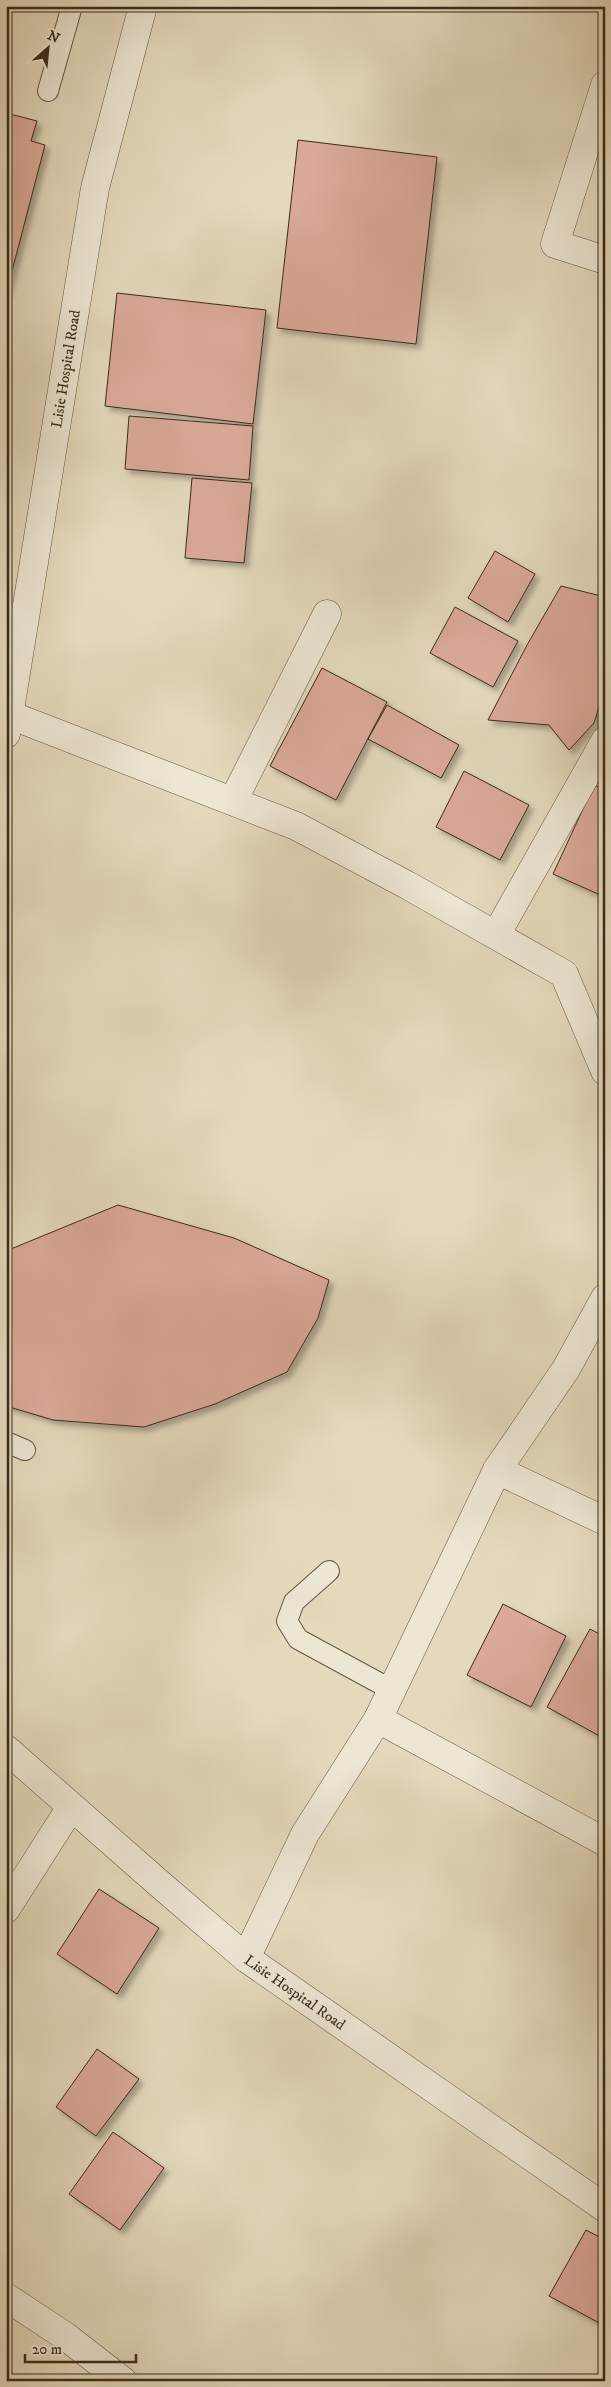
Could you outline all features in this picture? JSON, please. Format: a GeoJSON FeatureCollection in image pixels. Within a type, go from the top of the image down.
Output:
{"type":"FeatureCollection","features":[{"type":"Feature","properties":{"kind":"street","name":"Lisie Hospital Road"},"geometry":{"type":"LineString","coordinates":[[8,725],[95,188],[143,6]]}},
{"type":"Feature","properties":{"kind":"street"},"geometry":{"type":"LineString","coordinates":[[605,85],[555,244],[605,260]]}},
{"type":"Feature","properties":{"kind":"street"},"geometry":{"type":"LineString","coordinates":[[233,801],[328,614]]}},
{"type":"Feature","properties":{"kind":"street"},"geometry":{"type":"LineString","coordinates":[[8,725],[233,801],[296,826],[564,974],[605,1071]]}},
{"type":"Feature","properties":{"kind":"street"},"geometry":{"type":"LineString","coordinates":[[496,935],[605,741]]}},
{"type":"Feature","properties":{"kind":"street"},"geometry":{"type":"LineString","coordinates":[[246,1958],[305,1834],[378,1719],[497,1470],[566,1369],[605,1298]]}},
{"type":"Feature","properties":{"kind":"street"},"geometry":{"type":"LineString","coordinates":[[497,1470],[605,1521]]}},
{"type":"Feature","properties":{"kind":"street"},"geometry":{"type":"LineString","coordinates":[[378,1719],[605,1842]]}},
{"type":"Feature","properties":{"kind":"street","name":"Lisie Hospital Road"},"geometry":{"type":"LineString","coordinates":[[6,1749],[246,1958],[605,2208]]}},
{"type":"Feature","properties":{"kind":"street"},"geometry":{"type":"LineString","coordinates":[[6,1909],[71,1807]]}},
{"type":"Feature","properties":{"kind":"street"},"geometry":{"type":"LineString","coordinates":[[6,2297],[65,2336],[123,2381]]}},
{"type":"Feature","properties":{"kind":"lane"},"geometry":{"type":"LineString","coordinates":[[48,91],[72,6]]}},
{"type":"Feature","properties":{"kind":"lane"},"geometry":{"type":"LineString","coordinates":[[6,1442],[25,1450]]}},
{"type":"Feature","properties":{"kind":"lane"},"geometry":{"type":"LineString","coordinates":[[329,1571],[294,1602],[287,1621],[298,1640],[392,1690]]}},
{"type":"Feature","properties":{"kind":"building"},"geometry":{"type":"Polygon","coordinates":[[[6,113],[37,121],[31,141],[45,145],[6,294],[6,113]]]}},
{"type":"Feature","properties":{"kind":"building"},"geometry":{"type":"Polygon","coordinates":[[[298,140],[437,157],[416,344],[277,328],[298,140]]]}},
{"type":"Feature","properties":{"kind":"building"},"geometry":{"type":"Polygon","coordinates":[[[117,293],[266,310],[253,424],[105,406],[117,293]]]}},
{"type":"Feature","properties":{"kind":"building"},"geometry":{"type":"Polygon","coordinates":[[[129,416],[253,426],[249,480],[125,469],[129,416]]]}},
{"type":"Feature","properties":{"kind":"building"},"geometry":{"type":"Polygon","coordinates":[[[192,478],[252,483],[244,563],[185,558],[192,478]]]}},
{"type":"Feature","properties":{"kind":"building"},"geometry":{"type":"Polygon","coordinates":[[[495,551],[535,574],[508,622],[468,598],[495,551]]]}},
{"type":"Feature","properties":{"kind":"building"},"geometry":{"type":"Polygon","coordinates":[[[561,586],[605,597],[605,687],[594,723],[569,750],[549,725],[488,720],[527,645],[561,586]]]}},
{"type":"Feature","properties":{"kind":"building"},"geometry":{"type":"Polygon","coordinates":[[[455,607],[518,641],[493,687],[430,653],[455,607]]]}},
{"type":"Feature","properties":{"kind":"building"},"geometry":{"type":"Polygon","coordinates":[[[322,668],[387,702],[336,800],[270,766],[322,668]]]}},
{"type":"Feature","properties":{"kind":"building"},"geometry":{"type":"Polygon","coordinates":[[[387,705],[459,745],[441,778],[368,739],[387,705]]]}},
{"type":"Feature","properties":{"kind":"building"},"geometry":{"type":"Polygon","coordinates":[[[464,771],[529,805],[500,860],[436,827],[464,771]]]}},
{"type":"Feature","properties":{"kind":"building"},"geometry":{"type":"Polygon","coordinates":[[[594,785],[605,790],[605,897],[553,874],[594,785]]]}},
{"type":"Feature","properties":{"kind":"building"},"geometry":{"type":"Polygon","coordinates":[[[605,1010],[605,1033],[595,1028],[605,1010]]]}},
{"type":"Feature","properties":{"kind":"building"},"geometry":{"type":"Polygon","coordinates":[[[118,1205],[234,1238],[329,1280],[318,1318],[287,1372],[215,1404],[144,1427],[53,1420],[6,1406],[6,1251],[118,1205]]]}},
{"type":"Feature","properties":{"kind":"building"},"geometry":{"type":"Polygon","coordinates":[[[503,1604],[566,1636],[531,1707],[467,1675],[503,1604]]]}},
{"type":"Feature","properties":{"kind":"building"},"geometry":{"type":"Polygon","coordinates":[[[590,1629],[605,1637],[605,1739],[547,1707],[590,1629]]]}},
{"type":"Feature","properties":{"kind":"building"},"geometry":{"type":"Polygon","coordinates":[[[99,1889],[159,1928],[117,1994],[57,1954],[99,1889]]]}},
{"type":"Feature","properties":{"kind":"building"},"geometry":{"type":"Polygon","coordinates":[[[97,2049],[139,2079],[96,2136],[56,2107],[97,2049]]]}},
{"type":"Feature","properties":{"kind":"building"},"geometry":{"type":"Polygon","coordinates":[[[113,2132],[164,2168],[120,2230],[69,2194],[113,2132]]]}},
{"type":"Feature","properties":{"kind":"building"},"geometry":{"type":"Polygon","coordinates":[[[586,2230],[605,2240],[605,2326],[549,2296],[586,2230]]]}}]}
